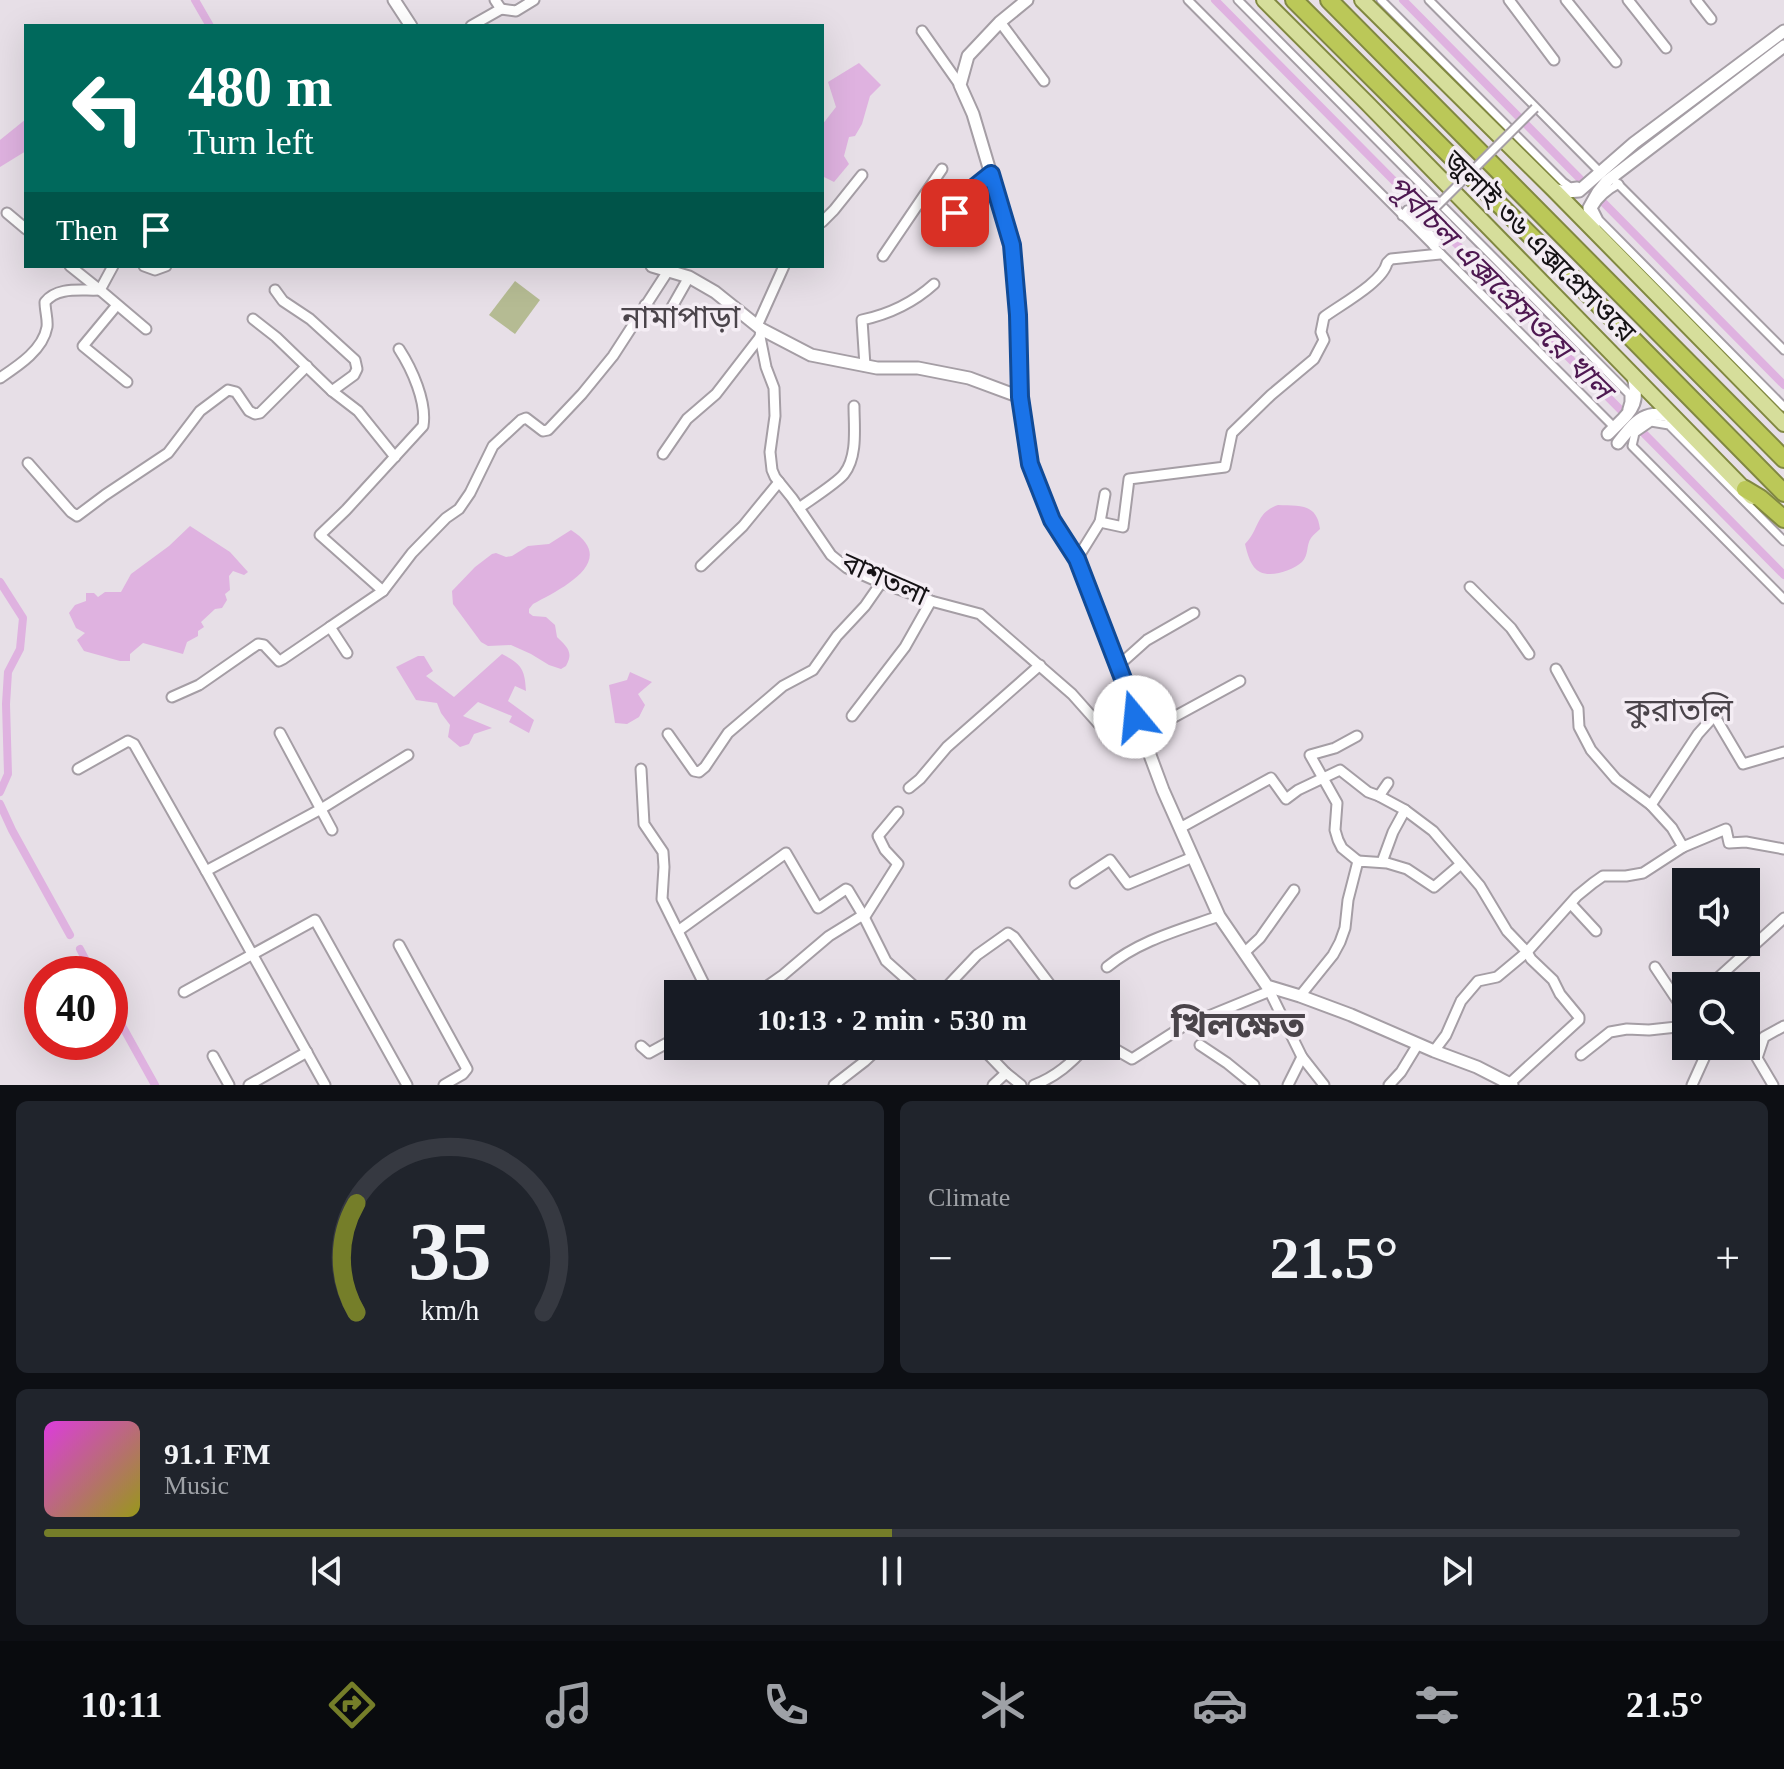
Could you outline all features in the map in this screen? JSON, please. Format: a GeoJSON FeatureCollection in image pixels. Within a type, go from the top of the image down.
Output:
{"type":"FeatureCollection","features":[{"type":"Feature","properties":{"kind":"highway","name":"জুলাই ৩৬ এক্সপ্রেসওয়ে"},"geometry":{"type":"LineString","coordinates":[[1294,0],[1784,493]]}},
{"type":"Feature","properties":{"kind":"highway","name":"জুলাই ৩৬ এক্সপ্রেসওয়ে"},"geometry":{"type":"LineString","coordinates":[[1329,0],[1784,459]]}},
{"type":"Feature","properties":{"kind":"highway"},"geometry":{"type":"LineString","coordinates":[[1745,489],[1784,519]]}},
{"type":"Feature","properties":{"kind":"main road"},"geometry":{"type":"LineString","coordinates":[[1264,0],[1784,528]]}},
{"type":"Feature","properties":{"kind":"main road"},"geometry":{"type":"LineString","coordinates":[[1362,0],[1784,424]]}},
{"type":"Feature","properties":{"kind":"street"},"geometry":{"type":"LineString","coordinates":[[394,0],[410,24]]}},
{"type":"Feature","properties":{"kind":"street"},"geometry":{"type":"LineString","coordinates":[[473,24],[498,4],[516,11],[534,0]]}},
{"type":"Feature","properties":{"kind":"street"},"geometry":{"type":"LineString","coordinates":[[960,85],[968,56],[1000,22],[1027,0]]}},
{"type":"Feature","properties":{"kind":"street"},"geometry":{"type":"LineString","coordinates":[[1188,0],[1611,428],[1633,407],[1632,373]]}},
{"type":"Feature","properties":{"kind":"street"},"geometry":{"type":"LineString","coordinates":[[1238,0],[1633,394]]}},
{"type":"Feature","properties":{"kind":"street"},"geometry":{"type":"LineString","coordinates":[[1381,0],[1563,182],[1578,189]]}},
{"type":"Feature","properties":{"kind":"street"},"geometry":{"type":"LineString","coordinates":[[1429,0],[1604,178],[1784,350]]}},
{"type":"Feature","properties":{"kind":"street"},"geometry":{"type":"LineString","coordinates":[[1509,0],[1554,60]]}},
{"type":"Feature","properties":{"kind":"street"},"geometry":{"type":"LineString","coordinates":[[1566,0],[1616,62]]}},
{"type":"Feature","properties":{"kind":"street"},"geometry":{"type":"LineString","coordinates":[[1628,0],[1666,48]]}},
{"type":"Feature","properties":{"kind":"street"},"geometry":{"type":"LineString","coordinates":[[1696,0],[1711,19]]}},
{"type":"Feature","properties":{"kind":"street"},"geometry":{"type":"LineString","coordinates":[[1000,22],[1044,81]]}},
{"type":"Feature","properties":{"kind":"street"},"geometry":{"type":"LineString","coordinates":[[922,31],[960,85],[973,114],[1012,245],[1020,397],[1030,464],[1052,520],[1077,559],[1141,735],[1219,916],[1268,988],[1302,1057],[1324,1085]]}},
{"type":"Feature","properties":{"kind":"street"},"geometry":{"type":"LineString","coordinates":[[1597,235],[1589,208],[1604,178],[1634,143],[1784,31]]}},
{"type":"Feature","properties":{"kind":"street"},"geometry":{"type":"LineString","coordinates":[[1553,189],[1566,192],[1604,178],[1784,46]]}},
{"type":"Feature","properties":{"kind":"street"},"geometry":{"type":"LineString","coordinates":[[1523,94],[1549,120]]}},
{"type":"Feature","properties":{"kind":"street"},"geometry":{"type":"LineString","coordinates":[[1420,223],[1535,108]]}},
{"type":"Feature","properties":{"kind":"street"},"geometry":{"type":"LineString","coordinates":[[883,256],[942,169]]}},
{"type":"Feature","properties":{"kind":"street"},"geometry":{"type":"LineString","coordinates":[[941,229],[976,186],[991,174]]}},
{"type":"Feature","properties":{"kind":"street"},"geometry":{"type":"LineString","coordinates":[[824,220],[862,175]]}},
{"type":"Feature","properties":{"kind":"street"},"geometry":{"type":"LineString","coordinates":[[1592,205],[1599,220],[1784,407]]}},
{"type":"Feature","properties":{"kind":"street"},"geometry":{"type":"LineString","coordinates":[[1402,216],[1407,210],[1438,242],[1436,250]]}},
{"type":"Feature","properties":{"kind":"street"},"geometry":{"type":"LineString","coordinates":[[7,213],[24,227]]}},
{"type":"Feature","properties":{"kind":"street"},"geometry":{"type":"LineString","coordinates":[[1100,522],[1123,527],[1129,479],[1225,467],[1232,433],[1314,359],[1324,340],[1321,332],[1324,317],[1385,271],[1391,259],[1436,250]]}},
{"type":"Feature","properties":{"kind":"street"},"geometry":{"type":"LineString","coordinates":[[72,268],[146,329]]}},
{"type":"Feature","properties":{"kind":"street"},"geometry":{"type":"LineString","coordinates":[[100,290],[112,268]]}},
{"type":"Feature","properties":{"kind":"street"},"geometry":{"type":"LineString","coordinates":[[658,268],[689,277],[715,292],[759,331],[811,355],[877,368],[918,368],[969,378],[1020,397]]}},
{"type":"Feature","properties":{"kind":"street"},"geometry":{"type":"LineString","coordinates":[[663,454],[687,419],[716,394],[759,331],[783,268]]}},
{"type":"Feature","properties":{"kind":"street"},"geometry":{"type":"LineString","coordinates":[[172,697],[199,685],[258,644],[264,645],[279,661],[283,659],[383,591],[412,553],[459,509],[493,446],[526,418],[543,431],[548,430],[582,394],[613,356],[668,271]]}},
{"type":"Feature","properties":{"kind":"street"},"geometry":{"type":"LineString","coordinates":[[645,305],[660,316],[668,314],[689,277]]}},
{"type":"Feature","properties":{"kind":"street"},"geometry":{"type":"LineString","coordinates":[[865,366],[862,320],[903,307],[934,284]]}},
{"type":"Feature","properties":{"kind":"street"},"geometry":{"type":"LineString","coordinates":[[0,378],[33,353],[44,338],[47,326],[45,302],[50,296],[58,291],[100,290]]}},
{"type":"Feature","properties":{"kind":"street"},"geometry":{"type":"LineString","coordinates":[[275,290],[283,301],[310,319],[355,360],[357,369],[354,375],[332,391]]}},
{"type":"Feature","properties":{"kind":"street"},"geometry":{"type":"LineString","coordinates":[[117,305],[83,346],[127,382]]}},
{"type":"Feature","properties":{"kind":"street"},"geometry":{"type":"LineString","coordinates":[[253,319],[358,411],[395,457]]}},
{"type":"Feature","properties":{"kind":"street","name":"বাশতলা"},"geometry":{"type":"LineString","coordinates":[[759,331],[774,388],[775,416],[770,452],[772,470],[831,555],[847,568],[881,583],[980,614],[1072,694],[1104,730],[1115,730],[1135,717]]}},
{"type":"Feature","properties":{"kind":"street"},"geometry":{"type":"LineString","coordinates":[[383,591],[320,535],[423,426],[418,393],[399,349]]}},
{"type":"Feature","properties":{"kind":"street"},"geometry":{"type":"LineString","coordinates":[[28,463],[77,516],[168,453],[200,411],[228,390],[236,392],[249,411],[260,413],[307,366]]}},
{"type":"Feature","properties":{"kind":"street"},"geometry":{"type":"LineString","coordinates":[[799,508],[843,476],[853,450],[854,406]]}},
{"type":"Feature","properties":{"kind":"street"},"geometry":{"type":"LineString","coordinates":[[1618,443],[1645,415],[1669,425],[1784,541]]}},
{"type":"Feature","properties":{"kind":"street"},"geometry":{"type":"LineString","coordinates":[[1680,421],[1669,416],[1653,418],[1635,433],[1632,446],[1784,599]]}},
{"type":"Feature","properties":{"kind":"street"},"geometry":{"type":"LineString","coordinates":[[701,566],[743,526],[779,482]]}},
{"type":"Feature","properties":{"kind":"street"},"geometry":{"type":"LineString","coordinates":[[1077,559],[1100,522],[1105,494]]}},
{"type":"Feature","properties":{"kind":"street"},"geometry":{"type":"LineString","coordinates":[[668,734],[694,771],[699,772],[728,733],[783,686],[813,670],[881,583]]}},
{"type":"Feature","properties":{"kind":"street"},"geometry":{"type":"LineString","coordinates":[[1470,587],[1511,628],[1529,654]]}},
{"type":"Feature","properties":{"kind":"street"},"geometry":{"type":"LineString","coordinates":[[852,716],[905,647],[931,601]]}},
{"type":"Feature","properties":{"kind":"street"},"geometry":{"type":"LineString","coordinates":[[1118,666],[1147,640],[1194,613]]}},
{"type":"Feature","properties":{"kind":"street"},"geometry":{"type":"LineString","coordinates":[[330,627],[347,653]]}},
{"type":"Feature","properties":{"kind":"street"},"geometry":{"type":"LineString","coordinates":[[909,788],[947,747],[1040,665]]}},
{"type":"Feature","properties":{"kind":"street"},"geometry":{"type":"LineString","coordinates":[[1556,669],[1578,709],[1579,727],[1591,750],[1616,779],[1651,805],[1672,828],[1683,847]]}},
{"type":"Feature","properties":{"kind":"street"},"geometry":{"type":"LineString","coordinates":[[1141,735],[1240,681]]}},
{"type":"Feature","properties":{"kind":"street"},"geometry":{"type":"LineString","coordinates":[[1651,805],[1698,734],[1724,705]]}},
{"type":"Feature","properties":{"kind":"street"},"geometry":{"type":"LineString","coordinates":[[1714,715],[1743,764],[1784,752]]}},
{"type":"Feature","properties":{"kind":"street"},"geometry":{"type":"LineString","coordinates":[[280,733],[332,830]]}},
{"type":"Feature","properties":{"kind":"street"},"geometry":{"type":"LineString","coordinates":[[1357,736],[1335,748],[1310,755],[1337,803],[1335,830],[1342,848],[1358,861],[1382,862],[1407,869],[1434,887],[1461,864]]}},
{"type":"Feature","properties":{"kind":"street"},"geometry":{"type":"LineString","coordinates":[[78,769],[119,745],[128,741],[134,744],[325,1085]]}},
{"type":"Feature","properties":{"kind":"street"},"geometry":{"type":"LineString","coordinates":[[206,871],[321,809],[408,755]]}},
{"type":"Feature","properties":{"kind":"street"},"geometry":{"type":"LineString","coordinates":[[641,769],[644,824],[663,852],[662,899],[702,980]]}},
{"type":"Feature","properties":{"kind":"street"},"geometry":{"type":"LineString","coordinates":[[1120,1052],[1131,1059],[1182,1027],[1268,988],[1300,996],[1477,1067],[1511,1084],[1579,1020],[1553,980],[1507,931],[1480,886],[1433,831],[1405,810],[1368,792],[1340,770],[1286,799],[1271,778],[1180,828]]}},
{"type":"Feature","properties":{"kind":"street"},"geometry":{"type":"LineString","coordinates":[[1379,796],[1388,783]]}},
{"type":"Feature","properties":{"kind":"street"},"geometry":{"type":"LineString","coordinates":[[1382,862],[1405,810]]}},
{"type":"Feature","properties":{"kind":"street"},"geometry":{"type":"LineString","coordinates":[[776,980],[829,936],[864,916],[898,864],[885,850],[878,836],[898,812]]}},
{"type":"Feature","properties":{"kind":"street"},"geometry":{"type":"LineString","coordinates":[[1434,1051],[1446,1035],[1461,1001],[1478,981],[1497,977],[1527,952],[1571,904],[1603,876],[1643,873],[1683,847],[1726,829],[1729,843],[1746,842],[1784,849]]}},
{"type":"Feature","properties":{"kind":"street"},"geometry":{"type":"LineString","coordinates":[[678,931],[786,853],[818,908],[846,889],[864,916],[886,961],[907,980]]}},
{"type":"Feature","properties":{"kind":"street"},"geometry":{"type":"LineString","coordinates":[[1075,883],[1110,860],[1128,884],[1193,857]]}},
{"type":"Feature","properties":{"kind":"street"},"geometry":{"type":"LineString","coordinates":[[1300,996],[1340,942],[1358,861]]}},
{"type":"Feature","properties":{"kind":"street"},"geometry":{"type":"LineString","coordinates":[[1245,952],[1260,938],[1294,890]]}},
{"type":"Feature","properties":{"kind":"street"},"geometry":{"type":"LineString","coordinates":[[1571,904],[1596,931]]}},
{"type":"Feature","properties":{"kind":"street"},"geometry":{"type":"LineString","coordinates":[[1107,967],[1142,943],[1219,916]]}},
{"type":"Feature","properties":{"kind":"street"},"geometry":{"type":"LineString","coordinates":[[1724,972],[1784,918]]}},
{"type":"Feature","properties":{"kind":"street"},"geometry":{"type":"LineString","coordinates":[[184,992],[315,920],[407,1085]]}},
{"type":"Feature","properties":{"kind":"street"},"geometry":{"type":"LineString","coordinates":[[953,980],[977,955],[1008,933],[1046,980]]}},
{"type":"Feature","properties":{"kind":"street"},"geometry":{"type":"LineString","coordinates":[[399,945],[467,1069],[444,1085]]}},
{"type":"Feature","properties":{"kind":"street"},"geometry":{"type":"LineString","coordinates":[[1655,967],[1672,992]]}},
{"type":"Feature","properties":{"kind":"street"},"geometry":{"type":"LineString","coordinates":[[1773,1085],[1757,1058],[1764,1037],[1784,1026]]}},
{"type":"Feature","properties":{"kind":"street"},"geometry":{"type":"LineString","coordinates":[[1581,1055],[1610,1032],[1672,1028]]}},
{"type":"Feature","properties":{"kind":"street"},"geometry":{"type":"LineString","coordinates":[[1389,1085],[1418,1044]]}},
{"type":"Feature","properties":{"kind":"street"},"geometry":{"type":"LineString","coordinates":[[641,1046],[649,1053],[664,1045]]}},
{"type":"Feature","properties":{"kind":"street"},"geometry":{"type":"LineString","coordinates":[[1200,1045],[1254,1085]]}},
{"type":"Feature","properties":{"kind":"street"},"geometry":{"type":"LineString","coordinates":[[249,1085],[307,1052]]}},
{"type":"Feature","properties":{"kind":"street"},"geometry":{"type":"LineString","coordinates":[[213,1056],[229,1085]]}},
{"type":"Feature","properties":{"kind":"street"},"geometry":{"type":"LineString","coordinates":[[1288,1085],[1302,1057]]}},
{"type":"Feature","properties":{"kind":"street"},"geometry":{"type":"LineString","coordinates":[[834,1085],[866,1060]]}},
{"type":"Feature","properties":{"kind":"street"},"geometry":{"type":"LineString","coordinates":[[993,1060],[1021,1085]]}},
{"type":"Feature","properties":{"kind":"street"},"geometry":{"type":"LineString","coordinates":[[1034,1085],[1049,1080],[1074,1060]]}},
{"type":"Feature","properties":{"kind":"street"},"geometry":{"type":"LineString","coordinates":[[1692,1085],[1703,1060]]}},
{"type":"Feature","properties":{"kind":"street"},"geometry":{"type":"LineString","coordinates":[[993,1085],[1006,1073]]}},
{"type":"Feature","properties":{"kind":"green space"},"geometry":{"type":"Polygon","coordinates":[[[515,281],[540,300],[515,334],[489,315],[515,281]]]}},
{"type":"Feature","properties":{"kind":"shaded area"},"geometry":{"type":"Polygon","coordinates":[[[859,63],[881,85],[870,96],[855,136],[849,137],[844,156],[849,164],[834,182],[824,177],[824,122],[836,107],[828,82],[859,63]]]}},
{"type":"Feature","properties":{"kind":"shaded area"},"geometry":{"type":"Polygon","coordinates":[[[24,121],[24,152],[0,167],[0,140],[24,121]]]}},
{"type":"Feature","properties":{"kind":"shaded area"},"geometry":{"type":"Polygon","coordinates":[[[1278,505],[1311,510],[1320,529],[1309,541],[1302,562],[1282,572],[1265,574],[1252,564],[1245,544],[1265,512],[1278,505]]]}},
{"type":"Feature","properties":{"kind":"shaded area"},"geometry":{"type":"Polygon","coordinates":[[[190,526],[230,552],[248,572],[244,575],[233,571],[229,576],[230,590],[225,594],[227,600],[222,608],[215,609],[201,622],[204,627],[198,631],[198,636],[187,642],[183,654],[143,643],[130,654],[130,661],[84,651],[77,640],[85,633],[76,628],[69,613],[75,605],[86,601],[86,593],[94,593],[98,597],[105,592],[121,592],[131,574],[190,526]]]}},
{"type":"Feature","properties":{"kind":"shaded area"},"geometry":{"type":"Polygon","coordinates":[[[571,530],[585,541],[590,553],[588,563],[570,582],[529,609],[533,616],[546,617],[555,625],[557,637],[569,653],[566,666],[561,669],[549,665],[511,645],[488,646],[481,642],[453,604],[452,591],[492,554],[512,556],[528,546],[549,544],[571,530]]]}},
{"type":"Feature","properties":{"kind":"shaded area"},"geometry":{"type":"Polygon","coordinates":[[[502,654],[518,664],[523,672],[526,691],[515,686],[508,701],[534,720],[529,733],[509,722],[512,716],[478,702],[463,716],[492,728],[474,734],[469,744],[460,747],[448,737],[450,725],[437,703],[416,700],[396,667],[424,656],[433,671],[426,676],[454,697],[502,654]]]}},
{"type":"Feature","properties":{"kind":"shaded area"},"geometry":{"type":"Polygon","coordinates":[[[630,672],[652,682],[638,694],[645,705],[639,717],[627,724],[615,723],[609,685],[627,680],[630,672]]]}},
{"type":"Feature","properties":{"kind":"waterway"},"geometry":{"type":"LineString","coordinates":[[195,0],[209,24]]}},
{"type":"Feature","properties":{"kind":"waterway","name":"পূর্বাচল এক্সপ্রেসওয়ে খাল"},"geometry":{"type":"LineString","coordinates":[[1215,0],[1784,575]]}},
{"type":"Feature","properties":{"kind":"waterway","name":"পূর্বাচল এক্সপ্রেসওয়ে খাল"},"geometry":{"type":"LineString","coordinates":[[1403,0],[1784,385]]}},
{"type":"Feature","properties":{"kind":"waterway"},"geometry":{"type":"LineString","coordinates":[[0,582],[23,618],[20,649],[8,672],[8,774],[0,792]]}},
{"type":"Feature","properties":{"kind":"waterway"},"geometry":{"type":"LineString","coordinates":[[0,804],[70,935]]}},
{"type":"Feature","properties":{"kind":"waterway"},"geometry":{"type":"LineString","coordinates":[[80,949],[84,956]]}},
{"type":"Feature","properties":{"kind":"waterway"},"geometry":{"type":"LineString","coordinates":[[128,1036],[155,1085]]}},
{"type":"Feature","properties":{"kind":"district","name":"নামাপাড়া"},"geometry":{"type":"Point","coordinates":[681,317]}},
{"type":"Feature","properties":{"kind":"district","name":"কুরাতলি"},"geometry":{"type":"Point","coordinates":[1679,710]}},
{"type":"Feature","properties":{"kind":"district","name":"খিলক্ষেত"},"geometry":{"type":"Point","coordinates":[1238,1025]}},
{"type":"Feature","properties":{"kind":"route"},"geometry":{"type":"LineString","coordinates":[[955,213],[976,186],[991,174],[1012,245],[1020,397],[1030,464],[1052,520],[1077,559],[1135,717]]}}]}
